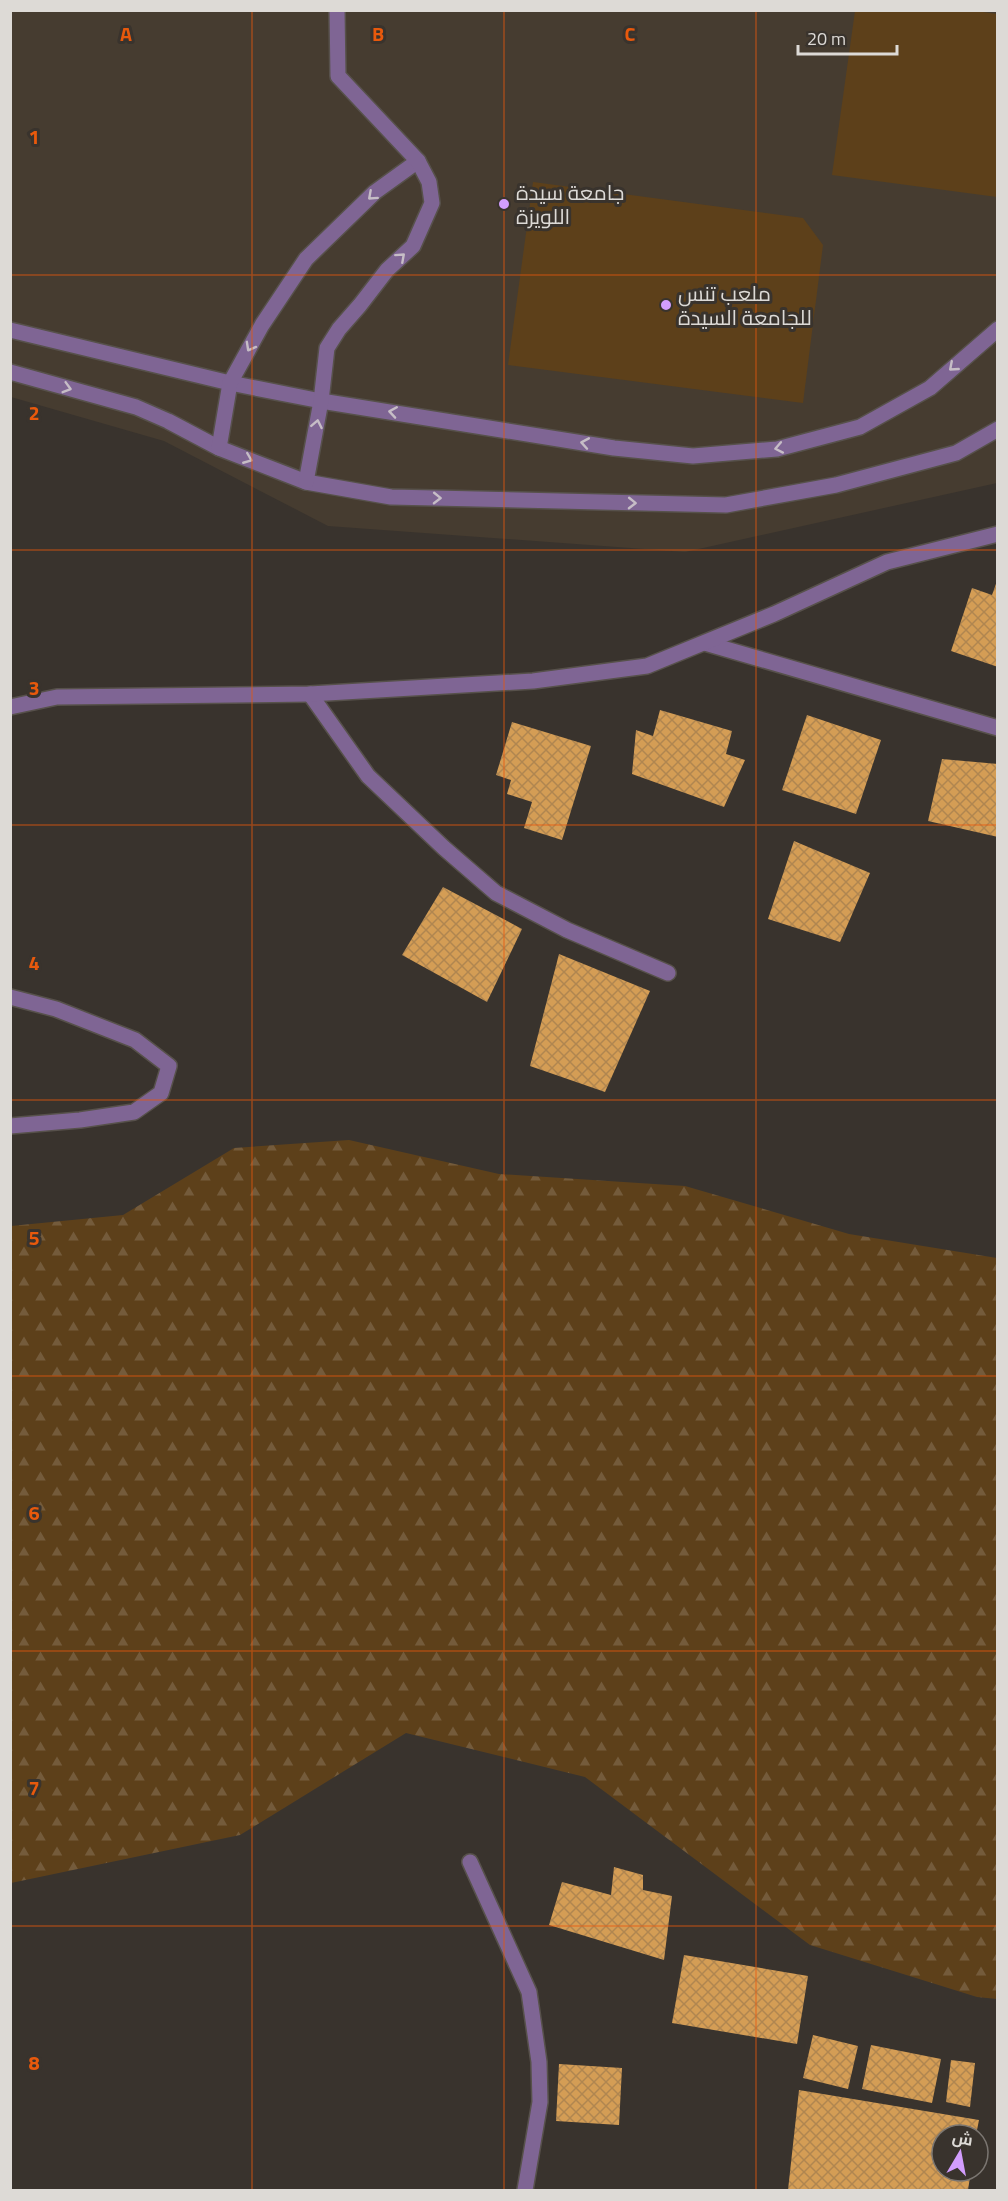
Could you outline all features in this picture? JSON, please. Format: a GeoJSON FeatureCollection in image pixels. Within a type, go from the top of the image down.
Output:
{"type":"FeatureCollection","features":[{"type":"Feature","properties":{"kind":"street"},"geometry":{"type":"LineString","coordinates":[[306,482],[321,401],[327,348],[339,328],[387,270],[413,246],[432,203],[429,183],[418,161],[338,76],[337,10]]}},
{"type":"Feature","properties":{"kind":"street"},"geometry":{"type":"LineString","coordinates":[[219,448],[230,383],[262,325],[306,259],[375,192],[418,161]]}},
{"type":"Feature","properties":{"kind":"street"},"geometry":{"type":"LineString","coordinates":[[10,330],[230,383],[321,401],[614,448],[693,456],[777,449],[860,427],[930,388],[998,329]]}},
{"type":"Feature","properties":{"kind":"street"},"geometry":{"type":"LineString","coordinates":[[10,372],[136,407],[219,448],[306,482],[391,497],[726,505],[836,485],[956,453],[998,429]]}},
{"type":"Feature","properties":{"kind":"street"},"geometry":{"type":"LineString","coordinates":[[10,707],[57,697],[310,694],[544,680],[647,666],[774,614],[887,562],[998,534]]}},
{"type":"Feature","properties":{"kind":"street"},"geometry":{"type":"LineString","coordinates":[[705,643],[998,728]]}},
{"type":"Feature","properties":{"kind":"street"},"geometry":{"type":"LineString","coordinates":[[310,694],[368,776],[444,848],[496,893],[567,930],[668,973]]}},
{"type":"Feature","properties":{"kind":"street"},"geometry":{"type":"LineString","coordinates":[[10,996],[56,1009],[135,1040],[169,1066],[161,1094],[134,1112],[80,1120],[10,1126]]}},
{"type":"Feature","properties":{"kind":"street"},"geometry":{"type":"LineString","coordinates":[[470,1862],[529,1992],[539,2062],[540,2102],[525,2190]]}},
{"type":"Feature","properties":{"kind":"shaded area","name":"جامعة سيدة اللويزة"},"geometry":{"type":"Polygon","coordinates":[[[10,11],[997,11],[997,483],[685,552],[328,526],[164,441],[11,397],[10,11]]]}},
{"type":"Feature","properties":{"kind":"green space"},"geometry":{"type":"Polygon","coordinates":[[[969,10],[997,14],[997,197],[832,175],[855,11],[969,10]]]}},
{"type":"Feature","properties":{"kind":"green space","name":"ملعب تنس للجامعة السيدة"},"geometry":{"type":"Polygon","coordinates":[[[533,182],[803,218],[823,245],[803,403],[508,365],[533,182]]]}},
{"type":"Feature","properties":{"kind":"green space"},"geometry":{"type":"Polygon","coordinates":[[[349,1140],[499,1174],[685,1186],[849,1234],[997,1258],[997,1999],[977,1997],[810,1945],[585,1777],[406,1733],[240,1835],[11,1883],[11,1226],[123,1215],[234,1148],[349,1140]]]}},
{"type":"Feature","properties":{"kind":"building"},"geometry":{"type":"Polygon","coordinates":[[[997,581],[998,667],[951,651],[972,588],[992,595],[997,581]]]}},
{"type":"Feature","properties":{"kind":"building"},"geometry":{"type":"Polygon","coordinates":[[[660,710],[732,731],[726,754],[745,760],[724,807],[632,774],[636,730],[653,736],[660,710]]]}},
{"type":"Feature","properties":{"kind":"building"},"geometry":{"type":"Polygon","coordinates":[[[807,715],[881,740],[856,814],[782,790],[807,715]]]}},
{"type":"Feature","properties":{"kind":"building"},"geometry":{"type":"Polygon","coordinates":[[[512,722],[591,746],[562,840],[524,828],[532,802],[507,794],[511,780],[496,775],[512,722]]]}},
{"type":"Feature","properties":{"kind":"building"},"geometry":{"type":"Polygon","coordinates":[[[942,759],[998,764],[998,837],[928,821],[942,759]]]}},
{"type":"Feature","properties":{"kind":"building"},"geometry":{"type":"Polygon","coordinates":[[[794,841],[870,873],[840,942],[768,919],[794,841]]]}},
{"type":"Feature","properties":{"kind":"building"},"geometry":{"type":"Polygon","coordinates":[[[443,887],[522,929],[487,1002],[402,955],[443,887]]]}},
{"type":"Feature","properties":{"kind":"building"},"geometry":{"type":"Polygon","coordinates":[[[559,954],[650,991],[605,1092],[530,1066],[559,954]]]}},
{"type":"Feature","properties":{"kind":"building"},"geometry":{"type":"Polygon","coordinates":[[[614,1867],[643,1875],[643,1890],[672,1896],[664,1960],[549,1925],[562,1882],[611,1895],[614,1867]]]}},
{"type":"Feature","properties":{"kind":"building"},"geometry":{"type":"Polygon","coordinates":[[[684,1955],[808,1976],[797,2044],[672,2023],[684,1955]]]}},
{"type":"Feature","properties":{"kind":"building"},"geometry":{"type":"Polygon","coordinates":[[[813,2035],[858,2046],[848,2089],[803,2078],[813,2035]]]}},
{"type":"Feature","properties":{"kind":"building"},"geometry":{"type":"Polygon","coordinates":[[[871,2045],[941,2059],[932,2103],[862,2089],[871,2045]]]}},
{"type":"Feature","properties":{"kind":"building"},"geometry":{"type":"Polygon","coordinates":[[[951,2060],[975,2063],[970,2107],[946,2102],[951,2060]]]}},
{"type":"Feature","properties":{"kind":"building"},"geometry":{"type":"Polygon","coordinates":[[[559,2064],[622,2068],[619,2125],[556,2121],[559,2064]]]}},
{"type":"Feature","properties":{"kind":"building"},"geometry":{"type":"Polygon","coordinates":[[[799,2090],[979,2120],[978,2123],[930,2123],[930,2183],[969,2183],[968,2190],[788,2190],[799,2090]]]}},
{"type":"Feature","properties":{"kind":"place","name":"جامعة سيدة اللويزة"},"geometry":{"type":"Point","coordinates":[504,204]}},
{"type":"Feature","properties":{"kind":"place","name":"ملعب تنس للجامعة السيدة"},"geometry":{"type":"Point","coordinates":[666,305]}}]}
